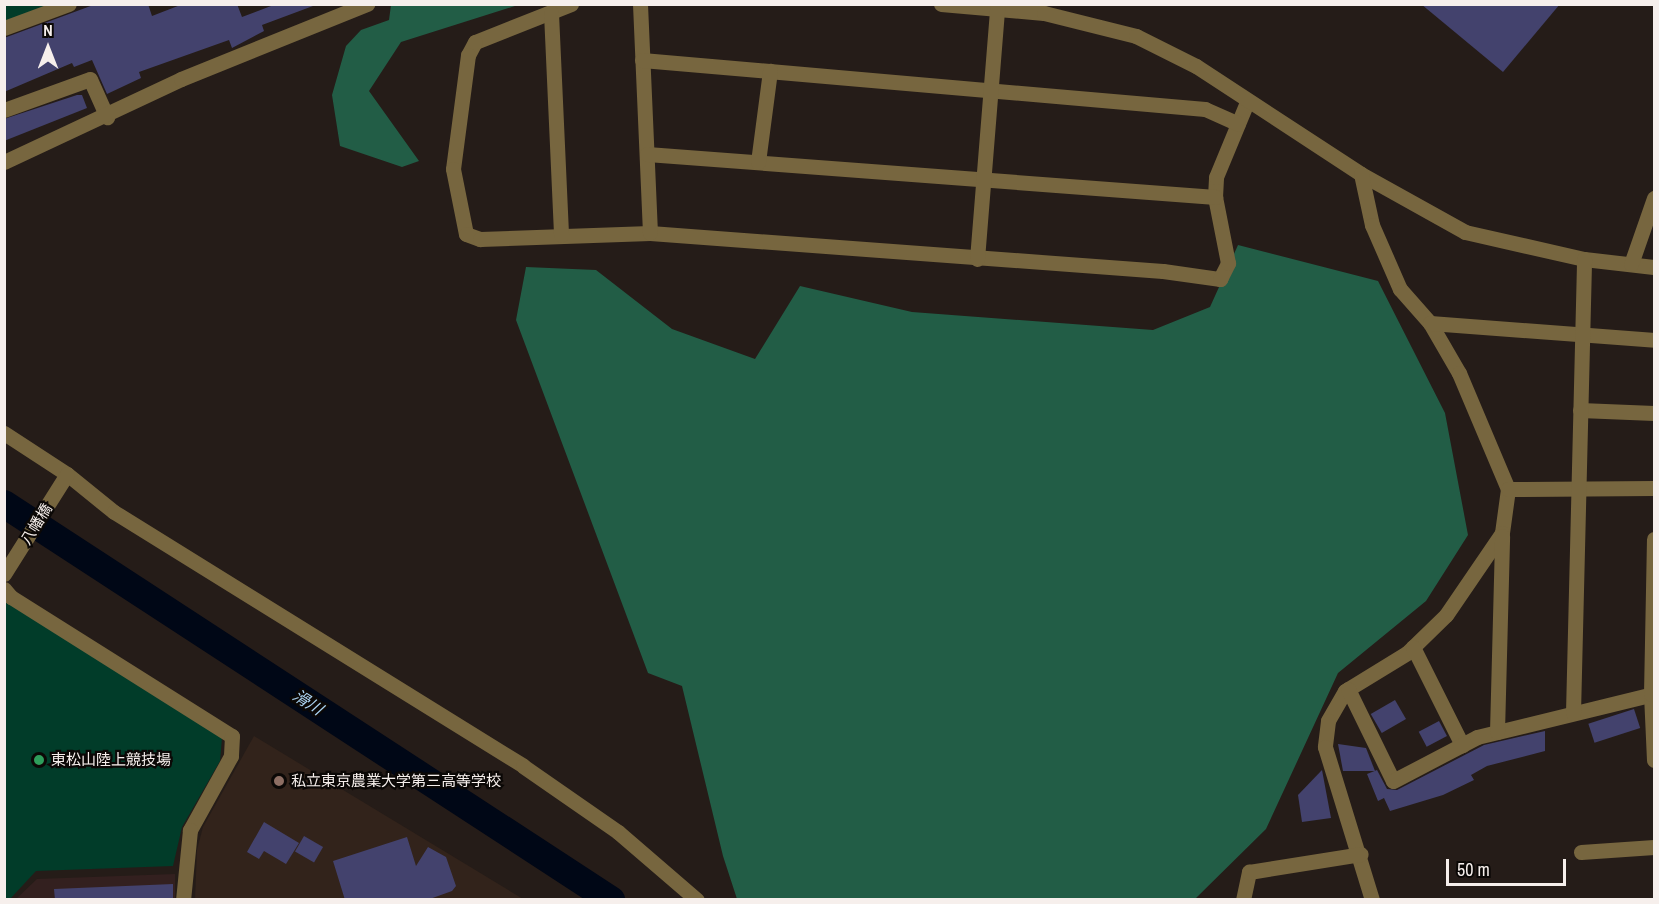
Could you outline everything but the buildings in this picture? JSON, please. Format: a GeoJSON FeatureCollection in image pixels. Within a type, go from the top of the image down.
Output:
{"type":"FeatureCollection","features":[{"type":"Feature","properties":{"kind":"street"},"geometry":{"type":"LineString","coordinates":[[4,28],[69,4]]}},
{"type":"Feature","properties":{"kind":"street"},"geometry":{"type":"LineString","coordinates":[[4,162],[107,117],[181,80],[367,4]]}},
{"type":"Feature","properties":{"kind":"street"},"geometry":{"type":"LineString","coordinates":[[571,4],[475,42],[468,55],[453,169],[466,234],[480,239],[651,233],[1163,271],[1220,279],[1228,263],[1215,197],[1216,177],[1247,102]]}},
{"type":"Feature","properties":{"kind":"street"},"geometry":{"type":"LineString","coordinates":[[640,4],[651,233]]}},
{"type":"Feature","properties":{"kind":"street"},"geometry":{"type":"LineString","coordinates":[[941,4],[997,8],[1097,24],[1136,36],[1196,66],[1247,102],[1361,174],[1465,232],[1584,259],[1654,267]]}},
{"type":"Feature","properties":{"kind":"street"},"geometry":{"type":"LineString","coordinates":[[977,259],[997,8]]}},
{"type":"Feature","properties":{"kind":"street"},"geometry":{"type":"LineString","coordinates":[[551,13],[561,235]]}},
{"type":"Feature","properties":{"kind":"street"},"geometry":{"type":"LineString","coordinates":[[642,60],[1205,109],[1238,123]]}},
{"type":"Feature","properties":{"kind":"street"},"geometry":{"type":"LineString","coordinates":[[758,162],[770,71]]}},
{"type":"Feature","properties":{"kind":"street"},"geometry":{"type":"LineString","coordinates":[[4,110],[90,79],[107,117]]}},
{"type":"Feature","properties":{"kind":"street"},"geometry":{"type":"LineString","coordinates":[[647,154],[1215,197]]}},
{"type":"Feature","properties":{"kind":"street"},"geometry":{"type":"LineString","coordinates":[[1361,174],[1372,225],[1400,289],[1430,323],[1459,373],[1508,489],[1502,533],[1497,732]]}},
{"type":"Feature","properties":{"kind":"street"},"geometry":{"type":"LineString","coordinates":[[1631,264],[1654,198]]}},
{"type":"Feature","properties":{"kind":"street"},"geometry":{"type":"LineString","coordinates":[[1573,713],[1584,259]]}},
{"type":"Feature","properties":{"kind":"street"},"geometry":{"type":"LineString","coordinates":[[1430,323],[1582,332],[1654,340]]}},
{"type":"Feature","properties":{"kind":"street"},"geometry":{"type":"LineString","coordinates":[[1580,410],[1654,413]]}},
{"type":"Feature","properties":{"kind":"street"},"geometry":{"type":"LineString","coordinates":[[4,433],[63,481],[523,766],[618,832],[697,900]]}},
{"type":"Feature","properties":{"kind":"street","name":"八幡橋"},"geometry":{"type":"LineString","coordinates":[[9,567],[63,481]]}},
{"type":"Feature","properties":{"kind":"street"},"geometry":{"type":"LineString","coordinates":[[1508,489],[1654,488]]}},
{"type":"Feature","properties":{"kind":"street"},"geometry":{"type":"LineString","coordinates":[[1372,900],[1361,854],[1324,747],[1328,721],[1348,689],[1413,647],[1446,615],[1502,533]]}},
{"type":"Feature","properties":{"kind":"street"},"geometry":{"type":"LineString","coordinates":[[1654,539],[1654,760]]}},
{"type":"Feature","properties":{"kind":"street"},"geometry":{"type":"LineString","coordinates":[[4,589],[11,597],[232,736],[231,756],[190,830],[183,900]]}},
{"type":"Feature","properties":{"kind":"street"},"geometry":{"type":"LineString","coordinates":[[1413,647],[1462,745]]}},
{"type":"Feature","properties":{"kind":"street"},"geometry":{"type":"LineString","coordinates":[[1348,689],[1393,781],[1462,745],[1497,732],[1653,694]]}},
{"type":"Feature","properties":{"kind":"street"},"geometry":{"type":"LineString","coordinates":[[1581,852],[1654,847]]}},
{"type":"Feature","properties":{"kind":"street"},"geometry":{"type":"LineString","coordinates":[[1243,900],[1249,872],[1361,854]]}},
{"type":"Feature","properties":{"kind":"shaded area","name":"私立東京農業大学第三高等学校"},"geometry":{"type":"Polygon","coordinates":[[[254,736],[523,899],[195,900],[197,850],[203,827],[254,736]]]}},
{"type":"Feature","properties":{"kind":"shaded area"},"geometry":{"type":"Polygon","coordinates":[[[175,874],[175,899],[15,900],[37,879],[175,874]]]}},
{"type":"Feature","properties":{"kind":"green space"},"geometry":{"type":"Polygon","coordinates":[[[5,5],[49,5],[5,21],[5,5]]]}},
{"type":"Feature","properties":{"kind":"green space"},"geometry":{"type":"Polygon","coordinates":[[[391,5],[518,5],[401,42],[369,91],[419,161],[402,167],[340,146],[332,95],[346,46],[361,30],[389,20],[391,5]]]}},
{"type":"Feature","properties":{"kind":"green space"},"geometry":{"type":"Polygon","coordinates":[[[1238,245],[1378,281],[1445,413],[1468,535],[1426,601],[1338,673],[1266,829],[1195,899],[737,899],[723,856],[682,686],[648,673],[516,320],[526,267],[596,270],[672,329],[755,359],[800,286],[912,312],[1153,330],[1210,307],[1238,245]]]}},
{"type":"Feature","properties":{"kind":"green space"},"geometry":{"type":"Polygon","coordinates":[[[5,601],[222,738],[220,761],[182,827],[173,866],[36,871],[10,899],[5,899],[5,601]]]}},
{"type":"Feature","properties":{"kind":"waterway","name":"滑川"},"geometry":{"type":"LineString","coordinates":[[4,504],[611,900]]}},
{"type":"Feature","properties":{"kind":"place","name":"東松山陸上競技場"},"geometry":{"type":"Point","coordinates":[39,760]}},
{"type":"Feature","properties":{"kind":"place","name":"私立東京農業大学第三高等学校"},"geometry":{"type":"Point","coordinates":[279,781]}}]}
